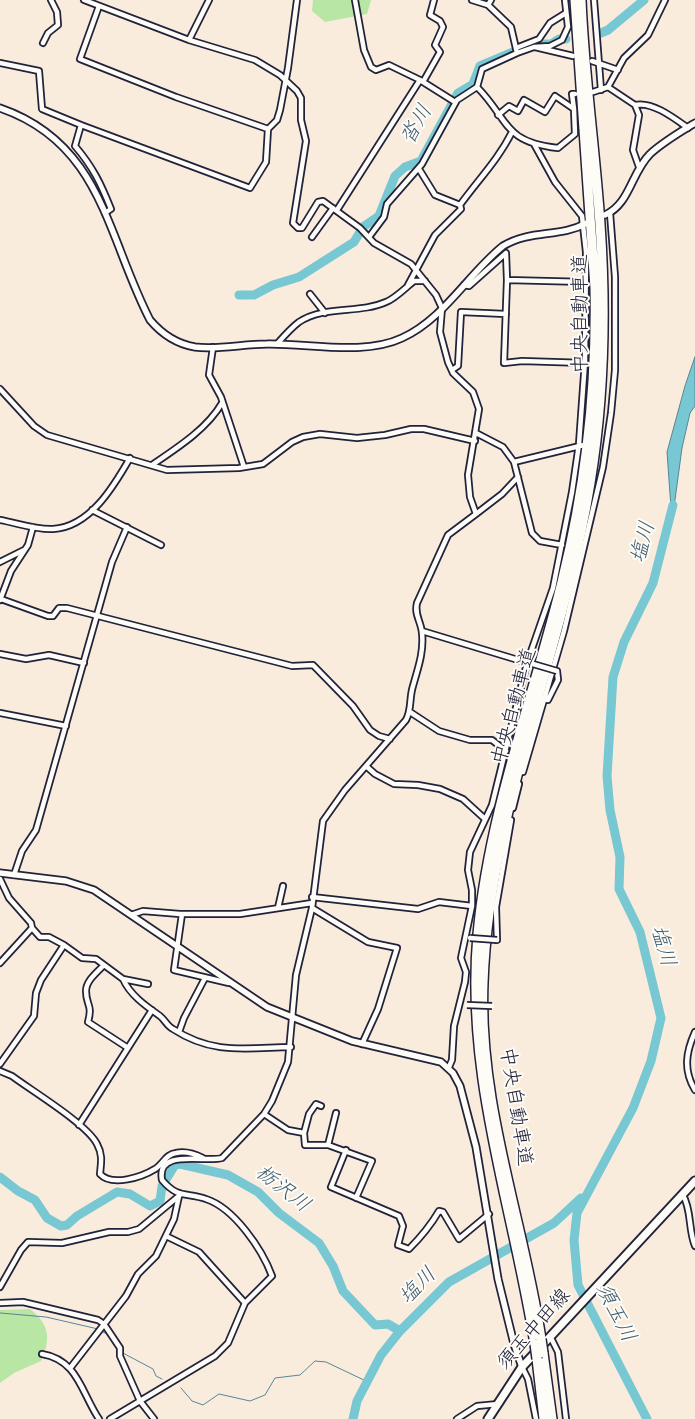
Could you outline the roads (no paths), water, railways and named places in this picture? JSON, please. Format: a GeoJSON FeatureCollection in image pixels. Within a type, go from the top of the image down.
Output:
{"type":"FeatureCollection","features":[{"type":"Feature","properties":{"kind":"highway","name":"中央自動車道"},"geometry":{"type":"LineString","coordinates":[[544,1419],[540,1356],[542,1340],[522,1264],[483,1091],[476,1028],[475,984],[478,933],[492,844],[571,543],[591,419],[596,328],[596,288],[575,0]]}},
{"type":"Feature","properties":{"kind":"highway","name":"中央自動車道"},"geometry":{"type":"LineString","coordinates":[[509,1204],[486,1056],[482,986],[486,933],[500,843],[513,785],[578,544],[596,442],[602,366],[603,286],[600,225],[581,0]]}},
{"type":"Feature","properties":{"kind":"highway","name":"中央自動車道"},"geometry":{"type":"LineString","coordinates":[[540,1356],[548,1382],[553,1419]]}},
{"type":"Feature","properties":{"kind":"main road","name":"須玉中田線"},"geometry":{"type":"LineString","coordinates":[[488,1419],[542,1340],[612,1271],[695,1181]]}},
{"type":"Feature","properties":{"kind":"street"},"geometry":{"type":"LineString","coordinates":[[42,43],[48,33],[58,25],[57,12],[51,0]]}},
{"type":"Feature","properties":{"kind":"street"},"geometry":{"type":"LineString","coordinates":[[84,0],[189,40],[255,60],[285,79],[301,98],[301,120],[306,141],[293,223],[302,228],[318,202],[323,201],[368,237],[411,264],[436,295],[442,308],[440,332],[452,370],[473,392],[480,415],[468,484],[476,514]]}},
{"type":"Feature","properties":{"kind":"street"},"geometry":{"type":"LineString","coordinates":[[189,40],[208,0]]}},
{"type":"Feature","properties":{"kind":"street"},"geometry":{"type":"LineString","coordinates":[[0,63],[39,71],[42,109],[250,188],[266,162],[268,129],[277,120],[297,0]]}},
{"type":"Feature","properties":{"kind":"street"},"geometry":{"type":"LineString","coordinates":[[355,0],[364,50],[371,67],[376,70],[389,65],[422,81],[456,102]]}},
{"type":"Feature","properties":{"kind":"street"},"geometry":{"type":"LineString","coordinates":[[312,237],[335,209],[440,52],[435,45],[443,27],[440,21],[430,15],[434,0]]}},
{"type":"Feature","properties":{"kind":"street"},"geometry":{"type":"LineString","coordinates":[[472,0],[488,5],[511,27],[516,51]]}},
{"type":"Feature","properties":{"kind":"street"},"geometry":{"type":"LineString","coordinates":[[488,5],[491,0]]}},
{"type":"Feature","properties":{"kind":"street"},"geometry":{"type":"LineString","coordinates":[[516,51],[550,46],[562,40],[568,27],[565,0]]}},
{"type":"Feature","properties":{"kind":"street"},"geometry":{"type":"LineString","coordinates":[[594,0],[601,90]]}},
{"type":"Feature","properties":{"kind":"street"},"geometry":{"type":"LineString","coordinates":[[594,92],[608,87],[630,50],[642,44],[665,0]]}},
{"type":"Feature","properties":{"kind":"street"},"geometry":{"type":"LineString","coordinates":[[99,6],[80,59],[176,97],[268,129]]}},
{"type":"Feature","properties":{"kind":"street"},"geometry":{"type":"LineString","coordinates":[[368,237],[384,216],[388,204],[419,168],[460,96],[477,87],[482,69],[516,51],[525,44],[539,39],[550,23],[566,13]]}},
{"type":"Feature","properties":{"kind":"street"},"geometry":{"type":"LineString","coordinates":[[525,44],[532,48],[573,56]]}},
{"type":"Feature","properties":{"kind":"street"},"geometry":{"type":"LineString","coordinates":[[592,61],[618,70]]}},
{"type":"Feature","properties":{"kind":"street"},"geometry":{"type":"LineString","coordinates":[[477,87],[491,101],[498,115],[512,132],[534,144],[558,148],[575,134],[572,94],[575,94]]}},
{"type":"Feature","properties":{"kind":"street"},"geometry":{"type":"LineString","coordinates":[[608,87],[634,105],[639,115],[633,150],[639,168]]}},
{"type":"Feature","properties":{"kind":"street"},"geometry":{"type":"LineString","coordinates":[[498,115],[509,106],[518,111],[524,100],[545,112],[555,96],[574,108]]}},
{"type":"Feature","properties":{"kind":"street"},"geometry":{"type":"LineString","coordinates":[[634,105],[639,104],[658,110],[688,128]]}},
{"type":"Feature","properties":{"kind":"street"},"geometry":{"type":"LineString","coordinates":[[0,108],[32,122],[73,157],[94,187],[150,320],[165,334],[175,340],[196,347],[276,344],[354,347],[388,344],[416,331],[442,308],[496,251],[513,240],[527,235],[570,230],[585,225]]}},
{"type":"Feature","properties":{"kind":"street"},"geometry":{"type":"LineString","coordinates":[[468,938],[497,940],[496,907],[510,824],[543,700],[564,631],[606,446],[615,370],[615,277],[607,214],[620,205],[639,168],[651,153],[695,123]]}},
{"type":"Feature","properties":{"kind":"street"},"geometry":{"type":"LineString","coordinates":[[81,125],[75,146],[87,160],[104,190],[111,209],[106,213]]}},
{"type":"Feature","properties":{"kind":"street"},"geometry":{"type":"LineString","coordinates":[[408,286],[435,235],[461,209],[460,205],[474,184],[494,164],[512,132]]}},
{"type":"Feature","properties":{"kind":"street"},"geometry":{"type":"LineString","coordinates":[[448,1067],[452,1060],[454,1026],[460,1006],[466,972],[460,958],[468,938],[472,906],[469,859],[473,843],[492,805],[530,663],[553,588],[582,444],[585,363],[585,225],[582,216],[555,182],[534,144]]}},
{"type":"Feature","properties":{"kind":"street"},"geometry":{"type":"LineString","coordinates":[[419,168],[435,195],[460,205]]}},
{"type":"Feature","properties":{"kind":"street"},"geometry":{"type":"LineString","coordinates":[[464,286],[469,286],[506,253],[508,280],[504,363],[522,361],[585,363]]}},
{"type":"Feature","properties":{"kind":"street"},"geometry":{"type":"LineString","coordinates":[[508,280],[586,282]]}},
{"type":"Feature","properties":{"kind":"street"},"geometry":{"type":"LineString","coordinates":[[276,344],[300,322],[325,313],[374,307],[388,302],[414,281],[425,281]]}},
{"type":"Feature","properties":{"kind":"street"},"geometry":{"type":"LineString","coordinates":[[310,294],[325,313]]}},
{"type":"Feature","properties":{"kind":"street"},"geometry":{"type":"LineString","coordinates":[[452,370],[458,366],[461,312],[506,314]]}},
{"type":"Feature","properties":{"kind":"street"},"geometry":{"type":"LineString","coordinates":[[213,347],[209,375],[219,392],[244,467]]}},
{"type":"Feature","properties":{"kind":"street"},"geometry":{"type":"LineString","coordinates":[[0,389],[34,426],[47,435],[168,470],[244,467],[263,464],[292,442],[303,437],[320,434],[357,438],[385,435],[411,429],[424,429],[475,441]]}},
{"type":"Feature","properties":{"kind":"street"},"geometry":{"type":"LineString","coordinates":[[152,465],[193,435],[209,420],[222,402]]}},
{"type":"Feature","properties":{"kind":"street"},"geometry":{"type":"LineString","coordinates":[[476,433],[503,447],[514,462],[532,533],[544,542],[562,545]]}},
{"type":"Feature","properties":{"kind":"street"},"geometry":{"type":"LineString","coordinates":[[514,462],[582,444]]}},
{"type":"Feature","properties":{"kind":"street"},"geometry":{"type":"LineString","coordinates":[[600,446],[606,446]]}},
{"type":"Feature","properties":{"kind":"street"},"geometry":{"type":"LineString","coordinates":[[0,520],[33,527],[60,528],[92,510],[118,478],[130,458]]}},
{"type":"Feature","properties":{"kind":"street"},"geometry":{"type":"LineString","coordinates":[[110,1419],[215,1356],[228,1343],[245,1303],[272,1276],[265,1258],[228,1211],[206,1199],[180,1195],[170,1189],[162,1180],[162,1173],[173,1159],[207,1160],[222,1158],[264,1114],[272,1102],[288,1062],[291,1047],[296,975],[312,906],[323,821],[334,804],[390,739],[410,712],[413,686],[422,654],[422,631],[415,612],[436,557],[448,535],[502,494],[518,477]]}},
{"type":"Feature","properties":{"kind":"street"},"geometry":{"type":"LineString","coordinates":[[92,510],[162,545]]}},
{"type":"Feature","properties":{"kind":"street"},"geometry":{"type":"LineString","coordinates":[[33,527],[25,549],[11,571],[0,600],[48,616],[53,616],[57,610],[62,608],[292,666],[313,665],[353,706],[370,730],[379,736],[390,739]]}},
{"type":"Feature","properties":{"kind":"street"},"geometry":{"type":"LineString","coordinates":[[14,874],[22,851],[36,830],[116,548],[127,527]]}},
{"type":"Feature","properties":{"kind":"street"},"geometry":{"type":"LineString","coordinates":[[0,562],[25,549]]}},
{"type":"Feature","properties":{"kind":"street"},"geometry":{"type":"LineString","coordinates":[[422,631],[557,671],[558,680],[548,700],[543,700]]}},
{"type":"Feature","properties":{"kind":"street"},"geometry":{"type":"LineString","coordinates":[[0,654],[26,659],[49,655],[84,663]]}},
{"type":"Feature","properties":{"kind":"street"},"geometry":{"type":"LineString","coordinates":[[410,712],[439,731],[470,740],[492,740],[506,751]]}},
{"type":"Feature","properties":{"kind":"street"},"geometry":{"type":"LineString","coordinates":[[0,713],[66,726]]}},
{"type":"Feature","properties":{"kind":"street"},"geometry":{"type":"LineString","coordinates":[[366,766],[394,784],[418,785],[440,789],[463,799],[484,819]]}},
{"type":"Feature","properties":{"kind":"street"},"geometry":{"type":"LineString","coordinates":[[0,873],[66,882],[86,887],[103,895],[267,1008],[326,1033],[362,1044],[432,1059],[448,1067],[460,1086],[476,1147],[498,1278],[514,1344],[528,1379],[536,1419]]}},
{"type":"Feature","properties":{"kind":"street"},"geometry":{"type":"LineString","coordinates":[[0,879],[9,898],[32,923],[32,928],[40,937],[49,937],[82,958],[96,959],[123,979],[148,984]]}},
{"type":"Feature","properties":{"kind":"street"},"geometry":{"type":"LineString","coordinates":[[278,908],[283,886]]}},
{"type":"Feature","properties":{"kind":"street"},"geometry":{"type":"LineString","coordinates":[[312,897],[418,909],[439,902],[472,906]]}},
{"type":"Feature","properties":{"kind":"street"},"geometry":{"type":"LineString","coordinates":[[131,915],[143,911],[182,914],[240,914],[278,908],[312,906],[368,942],[397,948],[378,1009],[362,1044]]}},
{"type":"Feature","properties":{"kind":"street"},"geometry":{"type":"LineString","coordinates":[[182,914],[174,970],[229,983]]}},
{"type":"Feature","properties":{"kind":"street"},"geometry":{"type":"LineString","coordinates":[[0,963],[32,928]]}},
{"type":"Feature","properties":{"kind":"street"},"geometry":{"type":"LineString","coordinates":[[0,1064],[34,1016],[36,993],[41,980],[64,945]]}},
{"type":"Feature","properties":{"kind":"street"},"geometry":{"type":"LineString","coordinates":[[104,965],[88,985],[86,991],[92,1009],[88,1022],[128,1048]]}},
{"type":"Feature","properties":{"kind":"street"},"geometry":{"type":"LineString","coordinates":[[179,1032],[184,1018],[205,978]]}},
{"type":"Feature","properties":{"kind":"street"},"geometry":{"type":"LineString","coordinates":[[123,979],[128,990],[166,1020],[172,1029],[213,1048],[291,1047]]}},
{"type":"Feature","properties":{"kind":"street"},"geometry":{"type":"LineString","coordinates":[[460,1006],[492,1006]]}},
{"type":"Feature","properties":{"kind":"street"},"geometry":{"type":"LineString","coordinates":[[79,1125],[152,1010]]}},
{"type":"Feature","properties":{"kind":"street"},"geometry":{"type":"LineString","coordinates":[[695,1032],[687,1054],[686,1066],[695,1090]]}},
{"type":"Feature","properties":{"kind":"street"},"geometry":{"type":"LineString","coordinates":[[0,1070],[12,1076],[79,1125],[98,1144],[102,1164],[100,1174],[109,1180],[140,1176],[157,1168],[166,1157],[177,1153],[196,1154],[207,1160]]}},
{"type":"Feature","properties":{"kind":"street"},"geometry":{"type":"LineString","coordinates":[[321,1106],[316,1104],[312,1108],[304,1133],[305,1145],[328,1145],[346,1150],[372,1162],[356,1198]]}},
{"type":"Feature","properties":{"kind":"street"},"geometry":{"type":"LineString","coordinates":[[328,1145],[336,1113]]}},
{"type":"Feature","properties":{"kind":"street"},"geometry":{"type":"LineString","coordinates":[[264,1114],[288,1130],[304,1133]]}},
{"type":"Feature","properties":{"kind":"street"},"geometry":{"type":"LineString","coordinates":[[346,1150],[331,1187],[399,1216],[403,1226],[398,1244],[409,1249],[422,1232],[433,1223],[439,1211],[443,1212],[459,1239],[489,1216]]}},
{"type":"Feature","properties":{"kind":"street"},"geometry":{"type":"LineString","coordinates":[[70,1367],[126,1296],[134,1279],[156,1256],[174,1219],[180,1195]]}},
{"type":"Feature","properties":{"kind":"street"},"geometry":{"type":"LineString","coordinates":[[0,1287],[21,1250],[28,1242],[62,1243],[109,1232],[133,1232],[180,1195]]}},
{"type":"Feature","properties":{"kind":"street"},"geometry":{"type":"LineString","coordinates":[[681,1197],[690,1214],[690,1234],[695,1246]]}},
{"type":"Feature","properties":{"kind":"street"},"geometry":{"type":"LineString","coordinates":[[166,1236],[199,1252],[245,1303]]}},
{"type":"Feature","properties":{"kind":"street"},"geometry":{"type":"LineString","coordinates":[[0,1304],[23,1302],[90,1318],[103,1326],[120,1352],[140,1401],[154,1419]]}},
{"type":"Feature","properties":{"kind":"street"},"geometry":{"type":"LineString","coordinates":[[542,1340],[558,1352],[566,1419]]}},
{"type":"Feature","properties":{"kind":"street"},"geometry":{"type":"LineString","coordinates":[[42,1354],[58,1357],[70,1367],[99,1419]]}},
{"type":"Feature","properties":{"kind":"street"},"geometry":{"type":"LineString","coordinates":[[457,1419],[478,1406],[498,1404]]}},
{"type":"Feature","properties":{"kind":"water"},"geometry":{"type":"Polygon","coordinates":[[[695,357],[695,406],[690,413],[682,448],[672,522],[667,452],[695,357]]]}},
{"type":"Feature","properties":{"kind":"waterway","name":"沓川"},"geometry":{"type":"LineString","coordinates":[[601,33],[608,30],[644,0]]}},
{"type":"Feature","properties":{"kind":"waterway","name":"沓川"},"geometry":{"type":"LineString","coordinates":[[239,295],[254,295],[273,285],[299,277],[354,242],[363,227],[379,216],[395,176],[405,167],[421,161],[458,93],[473,84],[480,66],[532,44],[551,44],[559,39],[566,39]]}},
{"type":"Feature","properties":{"kind":"waterway","name":"塩川"},"geometry":{"type":"LineString","coordinates":[[647,1419],[578,1285],[574,1240],[577,1213],[633,1108],[651,1061],[661,1018],[640,932],[619,889],[620,857],[610,810],[607,776],[613,677],[624,642],[653,583],[673,505]]}},
{"type":"Feature","properties":{"kind":"waterway","name":"栃沢川"},"geometry":{"type":"LineString","coordinates":[[0,1177],[18,1191],[35,1200],[47,1218],[61,1226],[67,1225],[77,1216],[117,1192],[130,1194],[150,1206],[160,1201],[162,1186],[175,1165],[180,1164],[228,1175],[258,1192],[279,1213],[319,1243],[333,1266],[343,1291],[375,1325],[388,1324],[400,1331]]}},
{"type":"Feature","properties":{"kind":"waterway","name":"塩川"},"geometry":{"type":"LineString","coordinates":[[353,1419],[357,1401],[381,1355],[400,1331],[449,1282],[554,1223],[581,1198]]}},
{"type":"Feature","properties":{"kind":"waterway"},"geometry":{"type":"LineString","coordinates":[[0,1313],[46,1317],[98,1329]]}},
{"type":"Feature","properties":{"kind":"waterway"},"geometry":{"type":"LineString","coordinates":[[101,1331],[107,1334],[118,1350]]}},
{"type":"Feature","properties":{"kind":"waterway"},"geometry":{"type":"LineString","coordinates":[[121,1352],[153,1369],[156,1376],[162,1379]]}},
{"type":"Feature","properties":{"kind":"waterway"},"geometry":{"type":"LineString","coordinates":[[181,1388],[192,1401],[203,1405],[219,1394],[250,1401],[265,1395],[275,1378],[300,1375],[315,1361],[326,1362],[368,1382]]}},
{"type":"Feature","properties":{"kind":"water label","name":"須玉川"},"geometry":{"type":"Point","coordinates":[613,1314]}}]}
